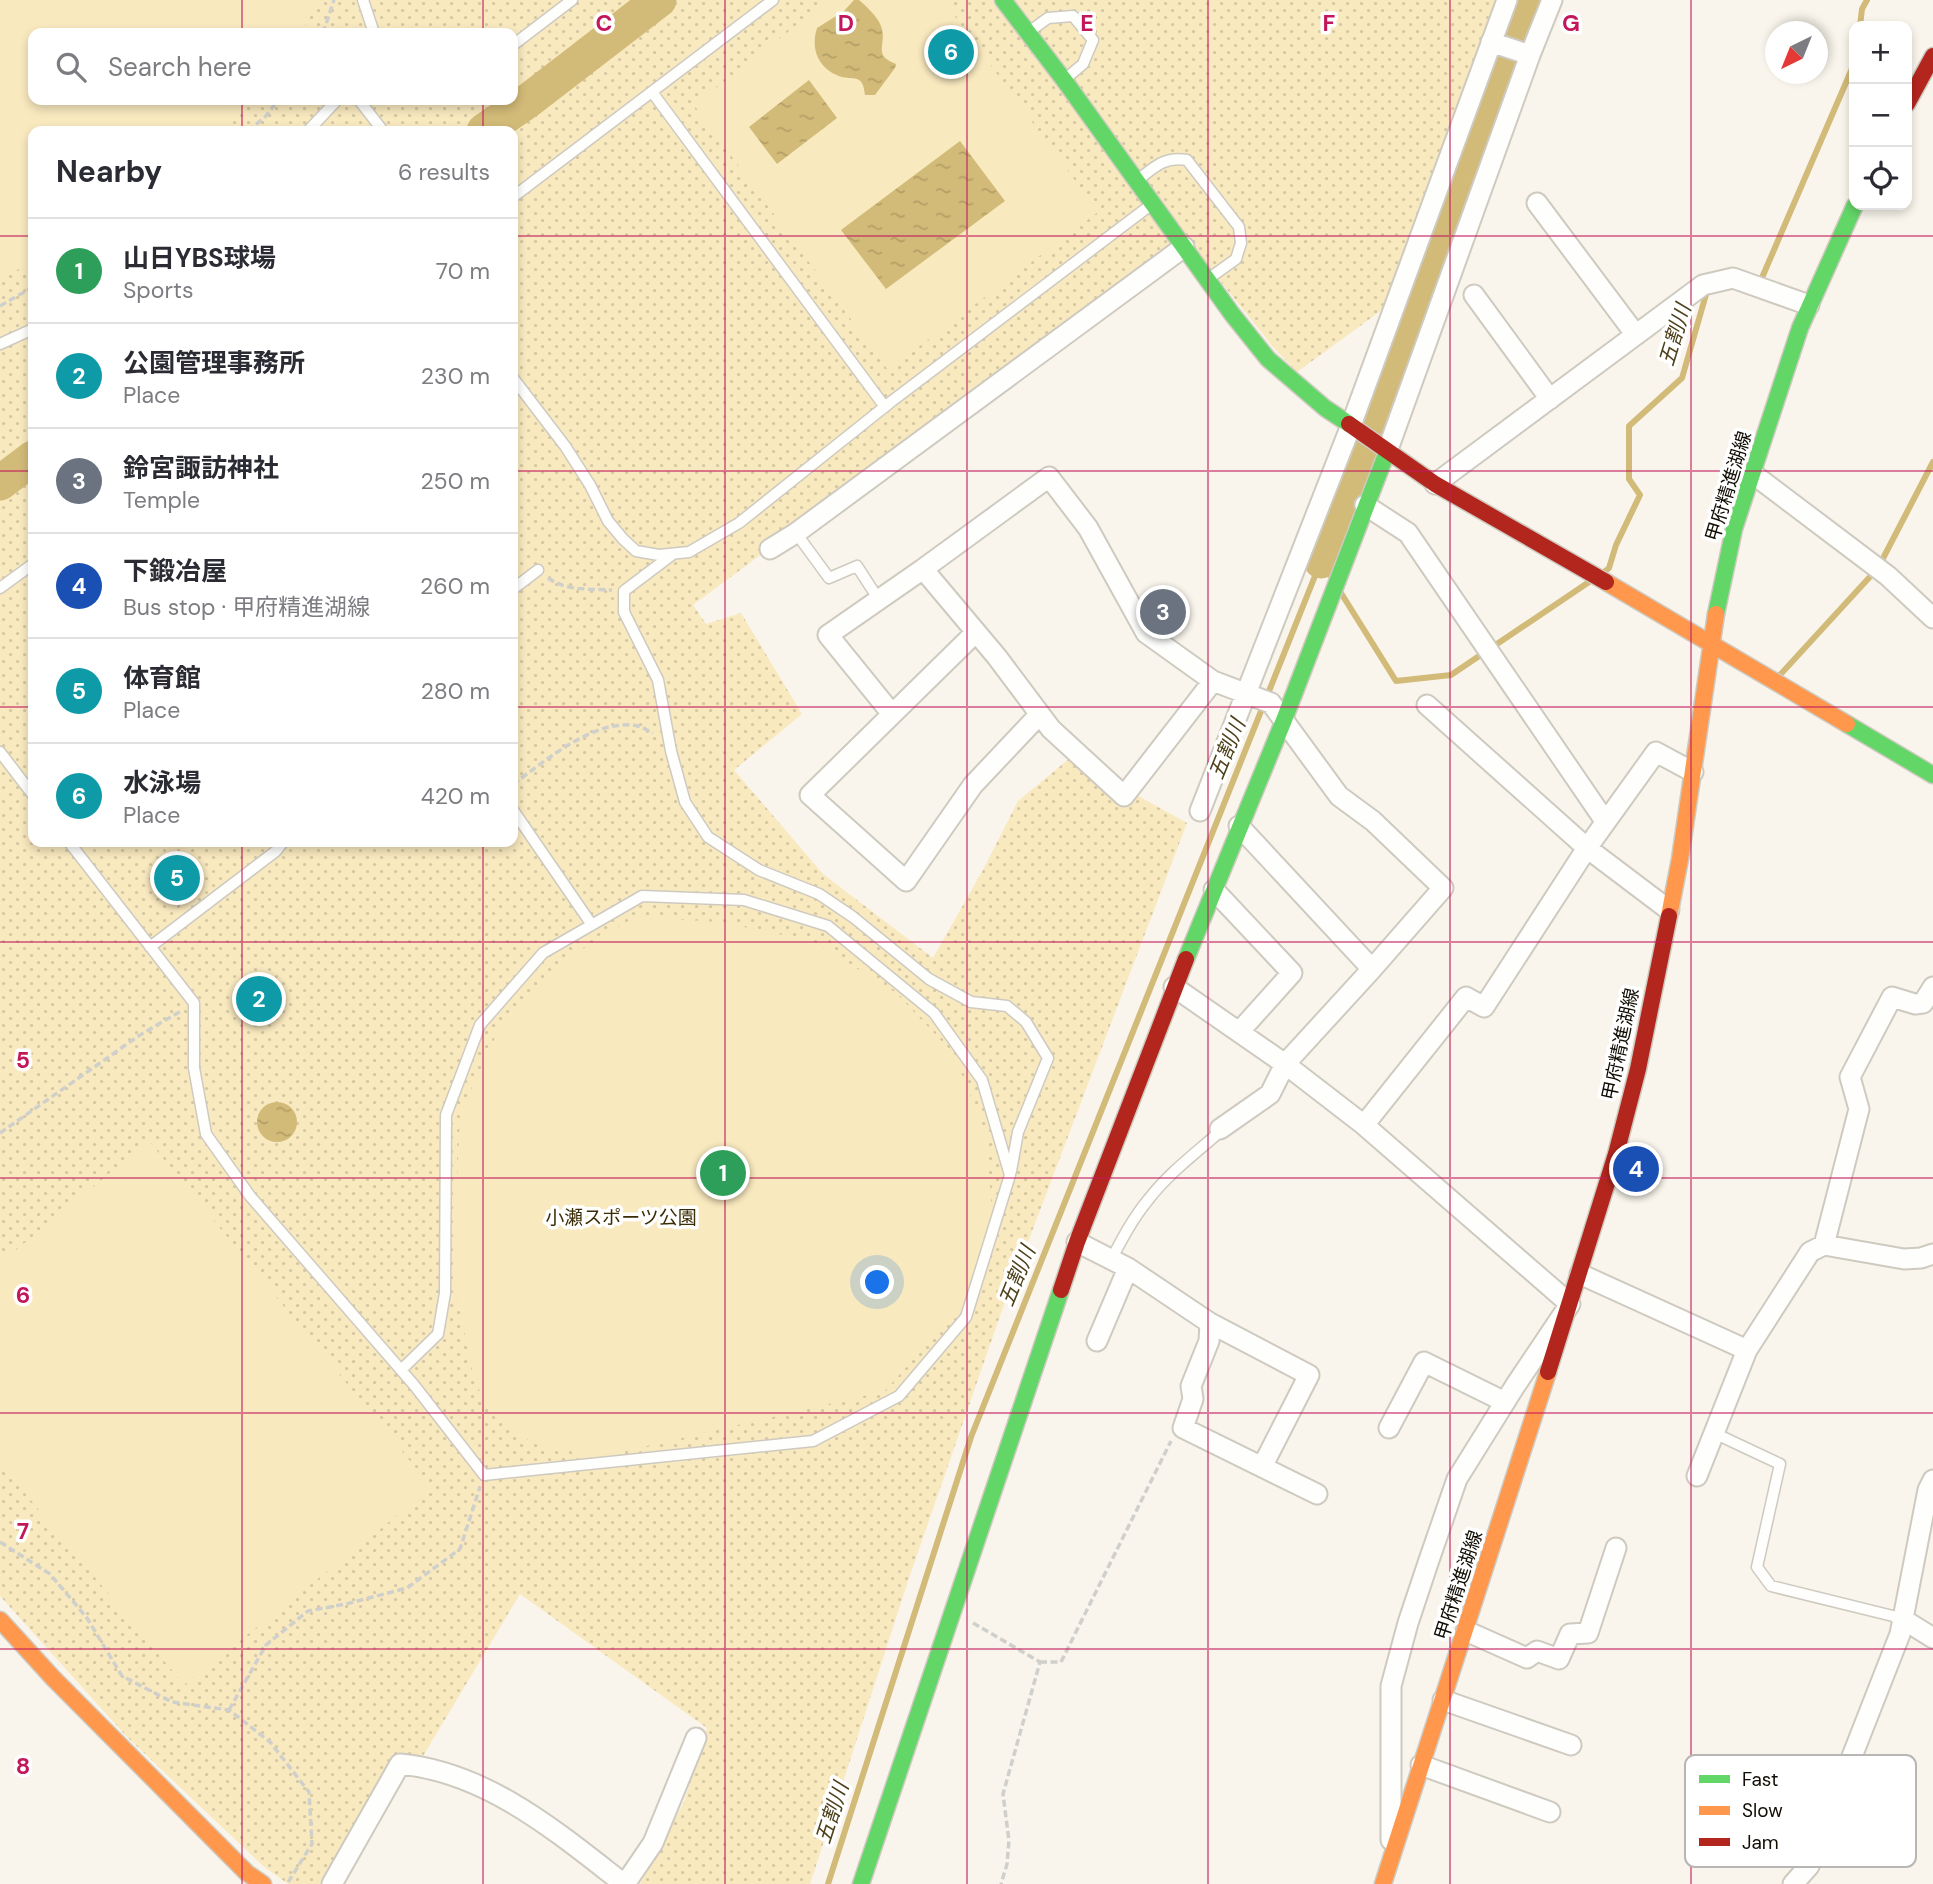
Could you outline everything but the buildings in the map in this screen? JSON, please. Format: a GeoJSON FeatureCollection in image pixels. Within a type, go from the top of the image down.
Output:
{"type":"FeatureCollection","features":[{"type":"Feature","properties":{"kind":"street"},"geometry":{"type":"LineString","coordinates":[[1003,0],[1268,359],[1353,430],[1434,484],[1713,643],[1933,775]]}},
{"type":"Feature","properties":{"kind":"street"},"geometry":{"type":"LineString","coordinates":[[1200,811],[1250,695],[1353,430],[1507,0]]}},
{"type":"Feature","properties":{"kind":"street"},"geometry":{"type":"LineString","coordinates":[[860,1884],[1077,1242],[1174,987],[1284,720],[1365,505],[1382,449],[1552,0]]}},
{"type":"Feature","properties":{"kind":"street"},"geometry":{"type":"LineString","coordinates":[[1491,42],[1530,55]]}},
{"type":"Feature","properties":{"kind":"street"},"geometry":{"type":"LineString","coordinates":[[1912,96],[1931,64]]}},
{"type":"Feature","properties":{"kind":"street"},"geometry":{"type":"LineString","coordinates":[[1537,203],[1636,335]]}},
{"type":"Feature","properties":{"kind":"street","name":"甲府精進湖線"},"geometry":{"type":"LineString","coordinates":[[1383,1884],[1580,1274],[1616,1154],[1638,1069],[1670,910],[1734,529],[1809,305],[1854,210]]}},
{"type":"Feature","properties":{"kind":"street"},"geometry":{"type":"LineString","coordinates":[[771,549],[1184,247]]}},
{"type":"Feature","properties":{"kind":"street"},"geometry":{"type":"LineString","coordinates":[[1434,484],[1703,285],[1733,278],[1809,305]]}},
{"type":"Feature","properties":{"kind":"street"},"geometry":{"type":"LineString","coordinates":[[1474,295],[1550,399]]}},
{"type":"Feature","properties":{"kind":"street"},"geometry":{"type":"LineString","coordinates":[[1753,474],[1888,576],[1933,618]]}},
{"type":"Feature","properties":{"kind":"street"},"geometry":{"type":"LineString","coordinates":[[892,714],[828,635],[1049,477],[1088,528],[1146,633],[1213,681],[1271,703],[1339,796],[1373,821],[1443,888],[1285,1064],[1270,1094],[1220,1129]]}},
{"type":"Feature","properties":{"kind":"street"},"geometry":{"type":"LineString","coordinates":[[1365,505],[1408,533],[1605,821]]}},
{"type":"Feature","properties":{"kind":"street"},"geometry":{"type":"LineString","coordinates":[[923,569],[1052,729],[1124,796],[1213,681]]}},
{"type":"Feature","properties":{"kind":"street"},"geometry":{"type":"LineString","coordinates":[[976,632],[810,795],[906,881],[973,785],[1040,714]]}},
{"type":"Feature","properties":{"kind":"street"},"geometry":{"type":"LineString","coordinates":[[1427,705],[1587,848],[1670,910]]}},
{"type":"Feature","properties":{"kind":"street"},"geometry":{"type":"LineString","coordinates":[[1364,1125],[1466,997],[1484,1007],[1605,821],[1656,752],[1693,772]]}},
{"type":"Feature","properties":{"kind":"street"},"geometry":{"type":"LineString","coordinates":[[1239,826],[1372,969]]}},
{"type":"Feature","properties":{"kind":"street"},"geometry":{"type":"LineString","coordinates":[[1214,890],[1292,973],[1239,1032]]}},
{"type":"Feature","properties":{"kind":"street"},"geometry":{"type":"LineString","coordinates":[[1174,987],[1285,1064],[1364,1125],[1570,1304],[1504,1402],[1457,1479],[1408,1623],[1391,1686],[1391,1859]]}},
{"type":"Feature","properties":{"kind":"street"},"geometry":{"type":"LineString","coordinates":[[1824,1245],[1859,1109],[1850,1077],[1892,996],[1915,1004],[1923,1003],[1933,987]]}},
{"type":"Feature","properties":{"kind":"street"},"geometry":{"type":"LineString","coordinates":[[1077,1242],[1119,1264],[1210,1323],[1309,1375],[1262,1467]]}},
{"type":"Feature","properties":{"kind":"street"},"geometry":{"type":"LineString","coordinates":[[1697,1476],[1747,1350],[1810,1252],[1824,1245],[1904,1259],[1933,1254]]}},
{"type":"Feature","properties":{"kind":"street"},"geometry":{"type":"LineString","coordinates":[[1097,1341],[1119,1264]]}},
{"type":"Feature","properties":{"kind":"street"},"geometry":{"type":"LineString","coordinates":[[1580,1274],[1747,1350]]}},
{"type":"Feature","properties":{"kind":"street"},"geometry":{"type":"LineString","coordinates":[[1210,1323],[1209,1341],[1191,1386],[1193,1399],[1183,1428],[1317,1494]]}},
{"type":"Feature","properties":{"kind":"street"},"geometry":{"type":"LineString","coordinates":[[1389,1428],[1424,1362],[1504,1402]]}},
{"type":"Feature","properties":{"kind":"street"},"geometry":{"type":"LineString","coordinates":[[1855,1755],[1900,1634],[1928,1490],[1933,1480]]}},
{"type":"Feature","properties":{"kind":"street"},"geometry":{"type":"LineString","coordinates":[[1466,1630],[1527,1658],[1537,1651],[1559,1659],[1570,1634],[1588,1633],[1616,1548]]}},
{"type":"Feature","properties":{"kind":"street"},"geometry":{"type":"LineString","coordinates":[[1901,1618],[1933,1638]]}},
{"type":"Feature","properties":{"kind":"street"},"geometry":{"type":"LineString","coordinates":[[0,1620],[53,1678],[247,1873],[263,1884]]}},
{"type":"Feature","properties":{"kind":"street"},"geometry":{"type":"LineString","coordinates":[[1443,1700],[1571,1745]]}},
{"type":"Feature","properties":{"kind":"street"},"geometry":{"type":"LineString","coordinates":[[332,1884],[400,1764],[427,1766],[488,1788],[552,1828],[624,1884],[653,1843],[696,1738]]}},
{"type":"Feature","properties":{"kind":"street"},"geometry":{"type":"LineString","coordinates":[[1421,1765],[1550,1812]]}},
{"type":"Feature","properties":{"kind":"street"},"geometry":{"type":"LineString","coordinates":[[1793,1884],[1811,1875]]}},
{"type":"Feature","properties":{"kind":"lane"},"geometry":{"type":"LineString","coordinates":[[363,0],[372,28]]}},
{"type":"Feature","properties":{"kind":"lane"},"geometry":{"type":"LineString","coordinates":[[518,41],[572,0]]}},
{"type":"Feature","properties":{"kind":"lane"},"geometry":{"type":"LineString","coordinates":[[518,193],[773,0]]}},
{"type":"Feature","properties":{"kind":"lane"},"geometry":{"type":"LineString","coordinates":[[1028,33],[1048,18],[1073,16],[1093,40],[1083,64],[1064,80]]}},
{"type":"Feature","properties":{"kind":"lane"},"geometry":{"type":"LineString","coordinates":[[652,92],[886,407]]}},
{"type":"Feature","properties":{"kind":"lane"},"geometry":{"type":"LineString","coordinates":[[313,126],[332,105]]}},
{"type":"Feature","properties":{"kind":"lane"},"geometry":{"type":"LineString","coordinates":[[363,105],[379,126]]}},
{"type":"Feature","properties":{"kind":"lane"},"geometry":{"type":"LineString","coordinates":[[1137,181],[1162,161],[1177,158],[1187,160],[1239,227],[1241,243],[1236,259],[1208,280]]}},
{"type":"Feature","properties":{"kind":"lane"},"geometry":{"type":"LineString","coordinates":[[518,385],[565,446],[590,485],[608,521],[623,539],[636,551],[659,555],[689,552],[739,523],[1152,204]]}},
{"type":"Feature","properties":{"kind":"lane"},"geometry":{"type":"LineString","coordinates":[[0,344],[28,331]]}},
{"type":"Feature","properties":{"kind":"lane"},"geometry":{"type":"LineString","coordinates":[[796,533],[829,578],[857,566],[879,600]]}},
{"type":"Feature","properties":{"kind":"lane"},"geometry":{"type":"LineString","coordinates":[[73,847],[194,1003],[194,1068],[206,1134],[250,1196],[401,1370],[484,1475],[813,1441],[900,1396],[966,1317],[1010,1175],[1018,1132],[1048,1058],[1026,1021],[1007,1006],[971,1002],[929,979],[853,917],[819,894],[759,870],[708,837],[685,802],[671,751],[658,680],[624,612],[624,591],[673,554]]}},
{"type":"Feature","properties":{"kind":"lane"},"geometry":{"type":"LineString","coordinates":[[0,588],[28,568]]}},
{"type":"Feature","properties":{"kind":"lane"},"geometry":{"type":"LineString","coordinates":[[518,585],[537,570]]}},
{"type":"Feature","properties":{"kind":"lane"},"geometry":{"type":"LineString","coordinates":[[0,752],[28,788]]}},
{"type":"Feature","properties":{"kind":"lane"},"geometry":{"type":"LineString","coordinates":[[518,817],[592,925]]}},
{"type":"Feature","properties":{"kind":"lane"},"geometry":{"type":"LineString","coordinates":[[150,947],[279,847]]}},
{"type":"Feature","properties":{"kind":"lane"},"geometry":{"type":"LineString","coordinates":[[401,1370],[438,1334],[445,1293],[446,1115],[480,1025],[543,953],[642,896],[744,900],[828,926],[934,1013],[982,1080],[1010,1175]]}},
{"type":"Feature","properties":{"kind":"lane"},"geometry":{"type":"LineString","coordinates":[[1119,1264],[1136,1216],[1150,1197],[1220,1129]]}},
{"type":"Feature","properties":{"kind":"lane"},"geometry":{"type":"LineString","coordinates":[[1714,1433],[1780,1464],[1757,1567],[1771,1586],[1901,1618]]}},
{"type":"Feature","properties":{"kind":"path"},"geometry":{"type":"LineString","coordinates":[[325,28],[334,0]]}},
{"type":"Feature","properties":{"kind":"path"},"geometry":{"type":"LineString","coordinates":[[254,126],[274,105]]}},
{"type":"Feature","properties":{"kind":"path"},"geometry":{"type":"LineString","coordinates":[[0,306],[28,290]]}},
{"type":"Feature","properties":{"kind":"path"},"geometry":{"type":"LineString","coordinates":[[537,570],[555,582],[574,588],[624,591]]}},
{"type":"Feature","properties":{"kind":"path"},"geometry":{"type":"LineString","coordinates":[[518,781],[567,746],[606,727],[638,726],[659,735],[671,751]]}},
{"type":"Feature","properties":{"kind":"path"},"geometry":{"type":"LineString","coordinates":[[0,1133],[140,1035],[194,1003]]}},
{"type":"Feature","properties":{"kind":"path"},"geometry":{"type":"LineString","coordinates":[[953,1612],[1041,1662],[1061,1662],[1174,1435],[1183,1428]]}},
{"type":"Feature","properties":{"kind":"path"},"geometry":{"type":"LineString","coordinates":[[229,1710],[266,1645],[307,1611],[407,1588],[460,1549],[484,1475]]}},
{"type":"Feature","properties":{"kind":"path"},"geometry":{"type":"LineString","coordinates":[[0,1542],[50,1574],[87,1618],[122,1676],[172,1702],[229,1710],[270,1742],[309,1792],[312,1844],[287,1884]]}},
{"type":"Feature","properties":{"kind":"path"},"geometry":{"type":"LineString","coordinates":[[1001,1884],[1007,1864],[1009,1841],[1003,1794],[1041,1662]]}},
{"type":"Feature","properties":{"kind":"green space","name":"小瀬スポーツ公園"},"geometry":{"type":"Polygon","coordinates":[[[0,0],[1502,0],[1397,299],[1297,372],[1273,347],[1186,238],[693,605],[706,624],[741,613],[802,714],[734,770],[823,874],[933,958],[1018,801],[1070,758],[1187,823],[1001,1313],[908,1581],[810,1884],[640,1884],[684,1802],[707,1728],[520,1594],[423,1756],[396,1754],[320,1884],[288,1884],[262,1865],[127,1737],[0,1596],[0,0]]]}},
{"type":"Feature","properties":{"kind":"green space"},"geometry":{"type":"Polygon","coordinates":[[[0,0],[317,0],[304,28],[28,28],[28,105],[244,105],[224,126],[28,126],[28,263],[0,281],[0,0]]]}},
{"type":"Feature","properties":{"kind":"green space"},"geometry":{"type":"Polygon","coordinates":[[[829,0],[943,0],[1098,212],[888,370],[694,105],[829,0]]]}},
{"type":"Feature","properties":{"kind":"green space"},"geometry":{"type":"Polygon","coordinates":[[[635,917],[719,922],[813,941],[896,993],[953,1053],[986,1133],[992,1212],[965,1301],[885,1391],[599,1457],[535,1444],[498,1420],[475,1383],[453,1279],[460,1114],[499,1029],[558,964],[635,917]]]}},
{"type":"Feature","properties":{"kind":"green space"},"geometry":{"type":"Polygon","coordinates":[[[149,1141],[432,1488],[184,1685],[0,1463],[0,1263],[149,1141]]]}},
{"type":"Feature","properties":{"kind":"water"},"geometry":{"type":"Polygon","coordinates":[[[854,0],[859,0],[877,19],[883,33],[882,53],[896,64],[875,95],[865,95],[859,80],[842,77],[827,69],[816,51],[817,28],[844,11],[854,0]]]}},
{"type":"Feature","properties":{"kind":"water"},"geometry":{"type":"Polygon","coordinates":[[[809,80],[837,118],[777,164],[749,127],[809,80]]]}},
{"type":"Feature","properties":{"kind":"water"},"geometry":{"type":"Polygon","coordinates":[[[960,141],[1005,201],[886,289],[841,230],[960,141]]]}},
{"type":"Feature","properties":{"kind":"water"},"geometry":{"type":"Polygon","coordinates":[[[277,1102],[285,1103],[291,1108],[296,1114],[296,1130],[291,1136],[285,1141],[277,1142],[269,1141],[263,1136],[258,1130],[257,1122],[258,1114],[263,1108],[269,1103],[277,1102]]]}},
{"type":"Feature","properties":{"kind":"waterway"},"geometry":{"type":"LineString","coordinates":[[491,126],[659,0]]}},
{"type":"Feature","properties":{"kind":"waterway"},"geometry":{"type":"LineString","coordinates":[[1321,561],[1533,0]]}},
{"type":"Feature","properties":{"kind":"waterway","name":"五割川"},"geometry":{"type":"LineString","coordinates":[[1861,21],[1862,9],[1867,0]]}},
{"type":"Feature","properties":{"kind":"waterway","name":"五割川"},"geometry":{"type":"LineString","coordinates":[[1755,281],[1761,280],[1849,76]]}},
{"type":"Feature","properties":{"kind":"waterway","name":"五割川"},"geometry":{"type":"LineString","coordinates":[[1604,572],[1609,568],[1616,545],[1640,495],[1629,479],[1629,426],[1682,378],[1707,291],[1710,290]]}},
{"type":"Feature","properties":{"kind":"waterway"},"geometry":{"type":"LineString","coordinates":[[0,483],[28,462]]}},
{"type":"Feature","properties":{"kind":"waterway","name":"五割川"},"geometry":{"type":"LineString","coordinates":[[1779,676],[1878,568],[1933,462]]}},
{"type":"Feature","properties":{"kind":"waterway","name":"五割川"},"geometry":{"type":"LineString","coordinates":[[828,1884],[971,1437],[1321,561],[1330,575]]}},
{"type":"Feature","properties":{"kind":"waterway","name":"五割川"},"geometry":{"type":"LineString","coordinates":[[1341,593],[1396,681],[1451,675],[1589,582]]}},
{"type":"Feature","properties":{"kind":"traffic: fast"},"geometry":{"type":"LineString","coordinates":[[1003,0],[1064,80],[1232,314],[1268,359],[1325,408],[1349,424]]}},
{"type":"Feature","properties":{"kind":"traffic: fast"},"geometry":{"type":"LineString","coordinates":[[1716,614],[1734,529],[1800,328],[1853,210]]}},
{"type":"Feature","properties":{"kind":"traffic: fast"},"geometry":{"type":"LineString","coordinates":[[1186,959],[1284,720],[1387,452]]}},
{"type":"Feature","properties":{"kind":"traffic: fast"},"geometry":{"type":"LineString","coordinates":[[1847,724],[1933,775]]}},
{"type":"Feature","properties":{"kind":"traffic: fast"},"geometry":{"type":"LineString","coordinates":[[861,1884],[1061,1290]]}},
{"type":"Feature","properties":{"kind":"traffic: slow"},"geometry":{"type":"LineString","coordinates":[[1606,582],[1847,724]]}},
{"type":"Feature","properties":{"kind":"traffic: slow"},"geometry":{"type":"LineString","coordinates":[[1669,916],[1680,859],[1716,614]]}},
{"type":"Feature","properties":{"kind":"traffic: slow"},"geometry":{"type":"LineString","coordinates":[[1383,1884],[1548,1372]]}},
{"type":"Feature","properties":{"kind":"traffic: slow"},"geometry":{"type":"LineString","coordinates":[[0,1620],[53,1678],[247,1873],[263,1884]]}},
{"type":"Feature","properties":{"kind":"traffic: jam"},"geometry":{"type":"LineString","coordinates":[[1912,95],[1933,56]]}},
{"type":"Feature","properties":{"kind":"traffic: jam"},"geometry":{"type":"LineString","coordinates":[[1349,424],[1435,484],[1606,582]]}},
{"type":"Feature","properties":{"kind":"traffic: jam"},"geometry":{"type":"LineString","coordinates":[[1548,1372],[1616,1154],[1638,1069],[1669,916]]}},
{"type":"Feature","properties":{"kind":"traffic: jam"},"geometry":{"type":"LineString","coordinates":[[1061,1290],[1186,959]]}},
{"type":"Feature","properties":{"kind":"place","name":"水泳場"},"geometry":{"type":"Point","coordinates":[951,52]}},
{"type":"Feature","properties":{"kind":"place","name":"鈴宮諏訪神社"},"geometry":{"type":"Point","coordinates":[1163,612]}},
{"type":"Feature","properties":{"kind":"place","name":"体育館"},"geometry":{"type":"Point","coordinates":[177,878]}},
{"type":"Feature","properties":{"kind":"place","name":"公園管理事務所"},"geometry":{"type":"Point","coordinates":[259,999]}},
{"type":"Feature","properties":{"kind":"place","name":"下鍛冶屋"},"geometry":{"type":"Point","coordinates":[1636,1169]}},
{"type":"Feature","properties":{"kind":"place","name":"山日YBS球場"},"geometry":{"type":"Point","coordinates":[723,1173]}}]}
